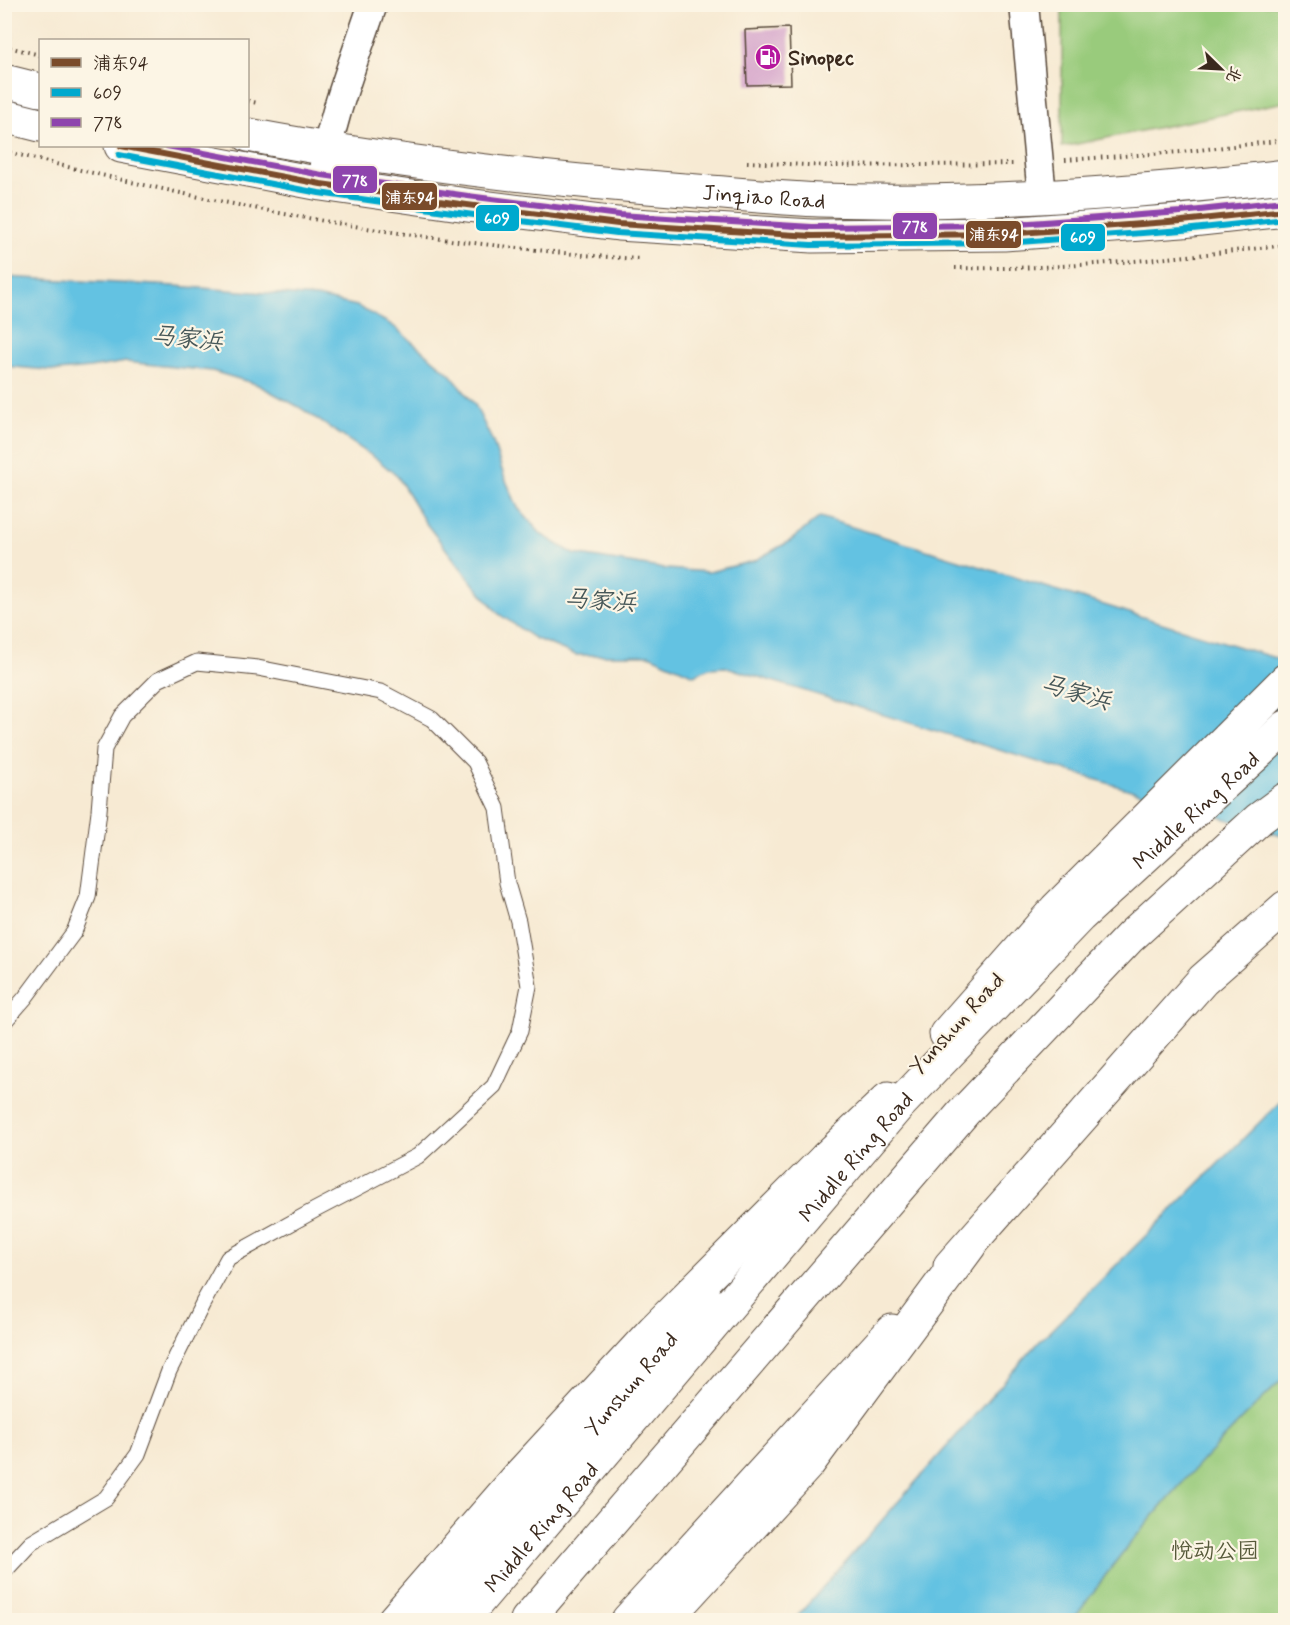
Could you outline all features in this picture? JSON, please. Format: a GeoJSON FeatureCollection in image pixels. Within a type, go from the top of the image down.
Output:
{"type":"FeatureCollection","features":[{"type":"Feature","properties":{"kind":"main road"},"geometry":{"type":"LineString","coordinates":[[4,81],[39,90]]}},
{"type":"Feature","properties":{"kind":"main road"},"geometry":{"type":"LineString","coordinates":[[4,116],[39,125]]}},
{"type":"Feature","properties":{"kind":"main road","name":"Jinqiao Road"},"geometry":{"type":"LineString","coordinates":[[249,135],[326,150],[471,169],[624,185],[819,200],[1008,199],[1182,187],[1286,176]]}},
{"type":"Feature","properties":{"kind":"main road","name":"Jinqiao Road"},"geometry":{"type":"LineString","coordinates":[[126,147],[321,184],[618,224],[812,236],[1004,234],[1182,221],[1286,210]]}},
{"type":"Feature","properties":{"kind":"main road","name":"Yunshun Road"},"geometry":{"type":"LineString","coordinates":[[424,1620],[827,1157],[877,1110],[1056,909],[1286,680]]}},
{"type":"Feature","properties":{"kind":"main road","name":"Middle Ring Road"},"geometry":{"type":"LineString","coordinates":[[462,1620],[898,1106],[1080,916],[1286,727]]}},
{"type":"Feature","properties":{"kind":"main road"},"geometry":{"type":"LineString","coordinates":[[527,1620],[964,1112],[1130,937],[1258,819],[1286,799]]}},
{"type":"Feature","properties":{"kind":"main road"},"geometry":{"type":"LineString","coordinates":[[628,1620],[970,1245],[1203,980],[1286,907]]}},
{"type":"Feature","properties":{"kind":"main road"},"geometry":{"type":"LineString","coordinates":[[394,1620],[520,1475],[654,1330],[827,1157]]}},
{"type":"Feature","properties":{"kind":"main road"},"geometry":{"type":"LineString","coordinates":[[664,1620],[807,1464],[970,1245]]}},
{"type":"Feature","properties":{"kind":"street"},"geometry":{"type":"LineString","coordinates":[[321,184],[334,118],[373,4]]}},
{"type":"Feature","properties":{"kind":"street"},"geometry":{"type":"LineString","coordinates":[[1024,4],[1042,196]]}},
{"type":"Feature","properties":{"kind":"lane"},"geometry":{"type":"LineString","coordinates":[[4,1022],[25,998],[74,932],[88,897],[104,749],[122,716],[158,680],[196,662],[258,668],[381,692],[432,719],[476,762],[496,808],[507,883],[518,921],[529,986],[520,1031],[494,1086],[418,1156],[228,1258],[170,1371],[138,1454],[106,1498],[31,1543],[4,1572]]}},
{"type":"Feature","properties":{"kind":"path"},"geometry":{"type":"LineString","coordinates":[[4,46],[39,55]]}},
{"type":"Feature","properties":{"kind":"path"},"geometry":{"type":"LineString","coordinates":[[249,101],[269,105]]}},
{"type":"Feature","properties":{"kind":"path"},"geometry":{"type":"LineString","coordinates":[[745,161],[827,166],[1009,164],[1181,152],[1286,140]]}},
{"type":"Feature","properties":{"kind":"green space"},"geometry":{"type":"Polygon","coordinates":[[[1062,5],[1285,5],[1285,102],[1062,147],[1062,5]]]}},
{"type":"Feature","properties":{"kind":"green space","name":"悦动公园"},"geometry":{"type":"Polygon","coordinates":[[[1285,1377],[1285,1620],[1073,1620],[1121,1555],[1165,1502],[1244,1417],[1285,1377]]]}},
{"type":"Feature","properties":{"kind":"water","name":"马家浜"},"geometry":{"type":"Polygon","coordinates":[[[4,277],[175,286],[317,297],[357,306],[392,325],[450,374],[475,405],[493,442],[518,508],[542,535],[574,554],[666,569],[709,572],[754,561],[790,541],[820,517],[1285,661],[1285,837],[726,667],[709,668],[694,675],[649,655],[576,655],[534,638],[499,614],[474,585],[425,522],[398,477],[378,460],[299,407],[256,384],[212,371],[126,362],[58,371],[5,366],[4,277]]]}},
{"type":"Feature","properties":{"kind":"water"},"geometry":{"type":"Polygon","coordinates":[[[1285,1097],[1285,1377],[1244,1417],[1165,1502],[1121,1555],[1073,1620],[794,1620],[1039,1342],[1285,1097]]]}},
{"type":"Feature","properties":{"kind":"building","name":"Sinopec"},"geometry":{"type":"Polygon","coordinates":[[[789,28],[791,84],[747,85],[745,30],[789,28]]]}},
{"type":"Feature","properties":{"kind":"transit line","name":"浦东94"},"geometry":{"type":"LineString","coordinates":[[126,147],[321,184],[467,205],[618,224],[812,236],[1004,234],[1182,221],[1286,210]]}},
{"type":"Feature","properties":{"kind":"transit line","name":"778"},"geometry":{"type":"LineString","coordinates":[[172,147],[322,175],[619,215],[812,227],[1004,225],[1181,212],[1285,201]]}},
{"type":"Feature","properties":{"kind":"transit line","name":"609"},"geometry":{"type":"LineString","coordinates":[[119,155],[319,193],[466,214],[617,233],[811,245],[1005,243],[1183,230],[1286,219]]}},
{"type":"Feature","properties":{"kind":"place","name":"Sinopec"},"geometry":{"type":"Point","coordinates":[768,57]}}]}
